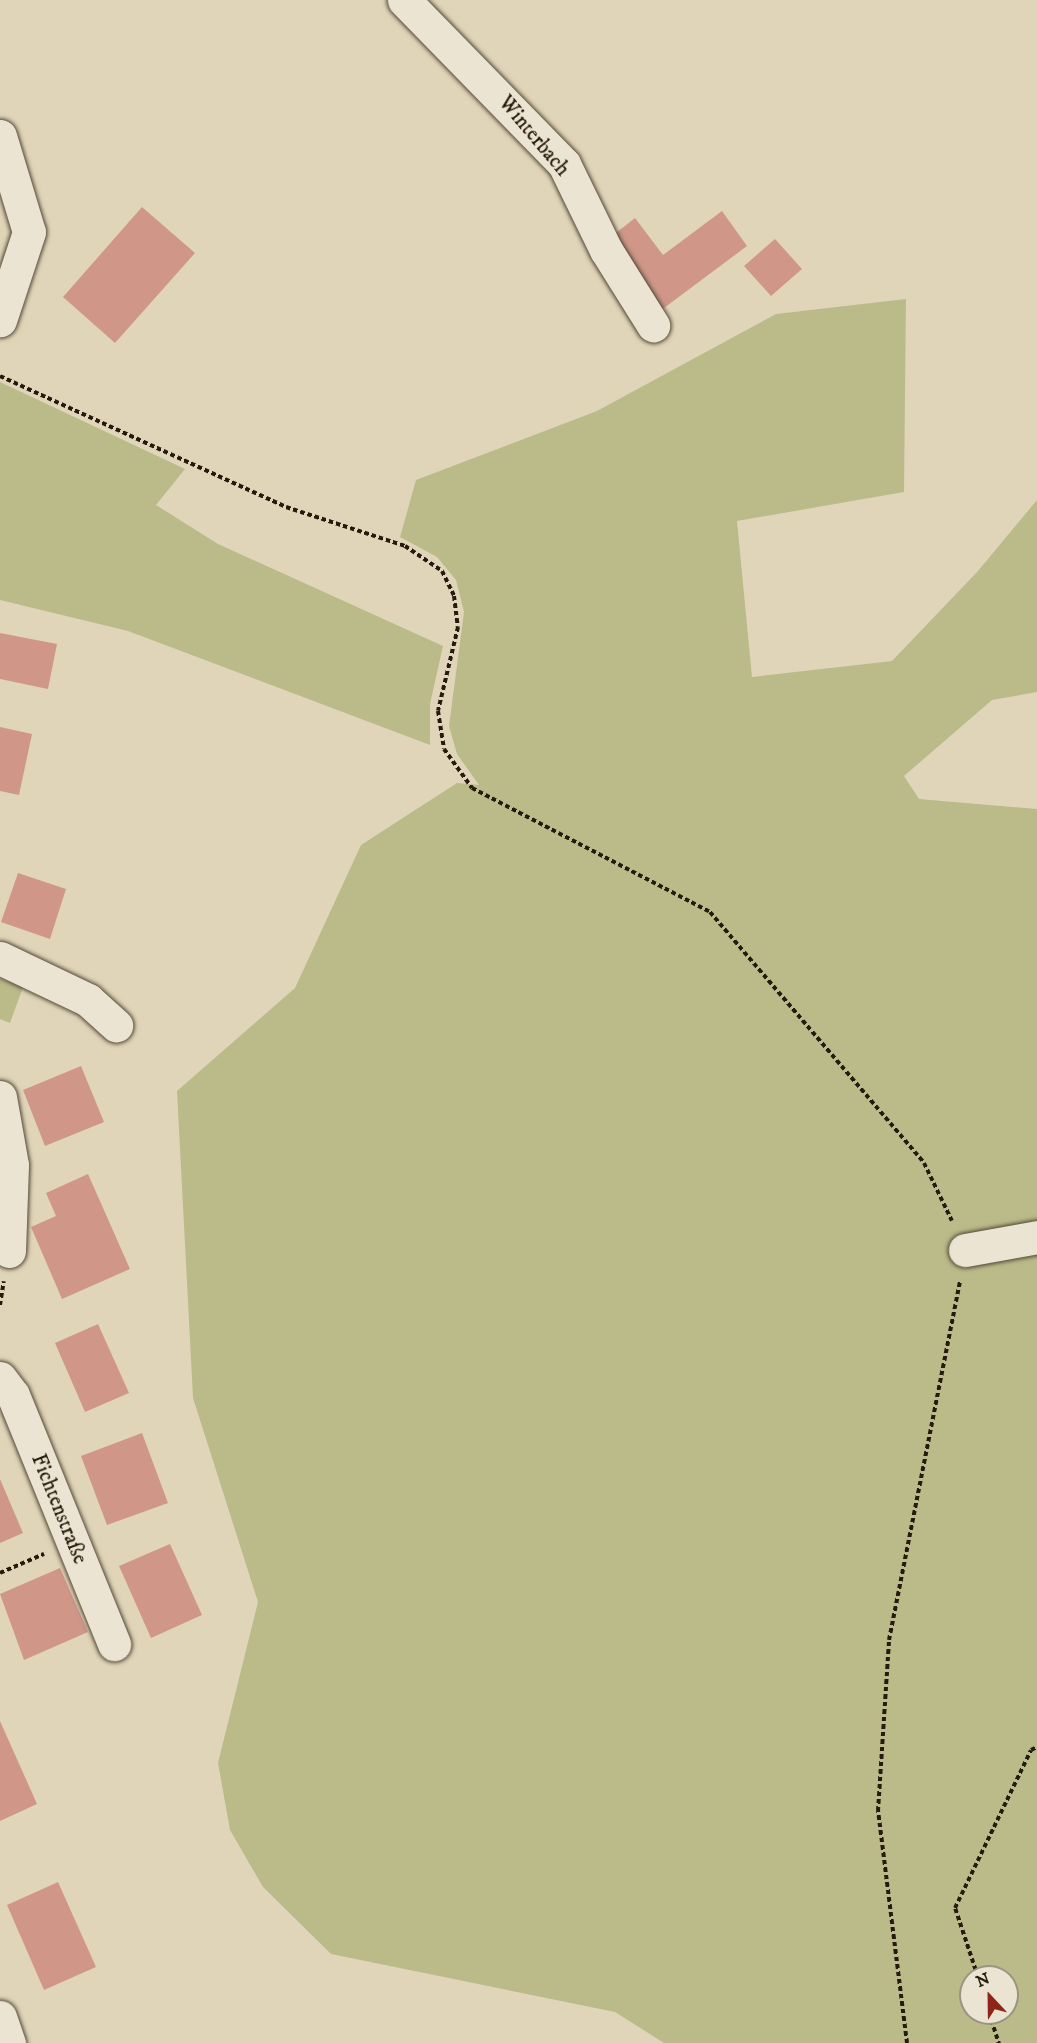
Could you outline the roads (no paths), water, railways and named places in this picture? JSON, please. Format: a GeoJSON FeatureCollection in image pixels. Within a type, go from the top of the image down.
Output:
{"type":"FeatureCollection","features":[{"type":"Feature","properties":{"kind":"street","name":"Winterbach"},"geometry":{"type":"LineString","coordinates":[[404,0],[564,164],[606,250],[653,325]]}},
{"type":"Feature","properties":{"kind":"street"},"geometry":{"type":"LineString","coordinates":[[0,135],[29,232],[0,320]]}},
{"type":"Feature","properties":{"kind":"street"},"geometry":{"type":"LineString","coordinates":[[0,958],[88,1000],[116,1024]]}},
{"type":"Feature","properties":{"kind":"street"},"geometry":{"type":"LineString","coordinates":[[0,1097],[12,1165],[9,1251]]}},
{"type":"Feature","properties":{"kind":"street"},"geometry":{"type":"LineString","coordinates":[[965,1250],[1037,1237]]}},
{"type":"Feature","properties":{"kind":"street","name":"Fichtenstraße"},"geometry":{"type":"LineString","coordinates":[[0,1378],[13,1395],[114,1644]]}},
{"type":"Feature","properties":{"kind":"street"},"geometry":{"type":"LineString","coordinates":[[0,2018],[9,2043]]}}]}
